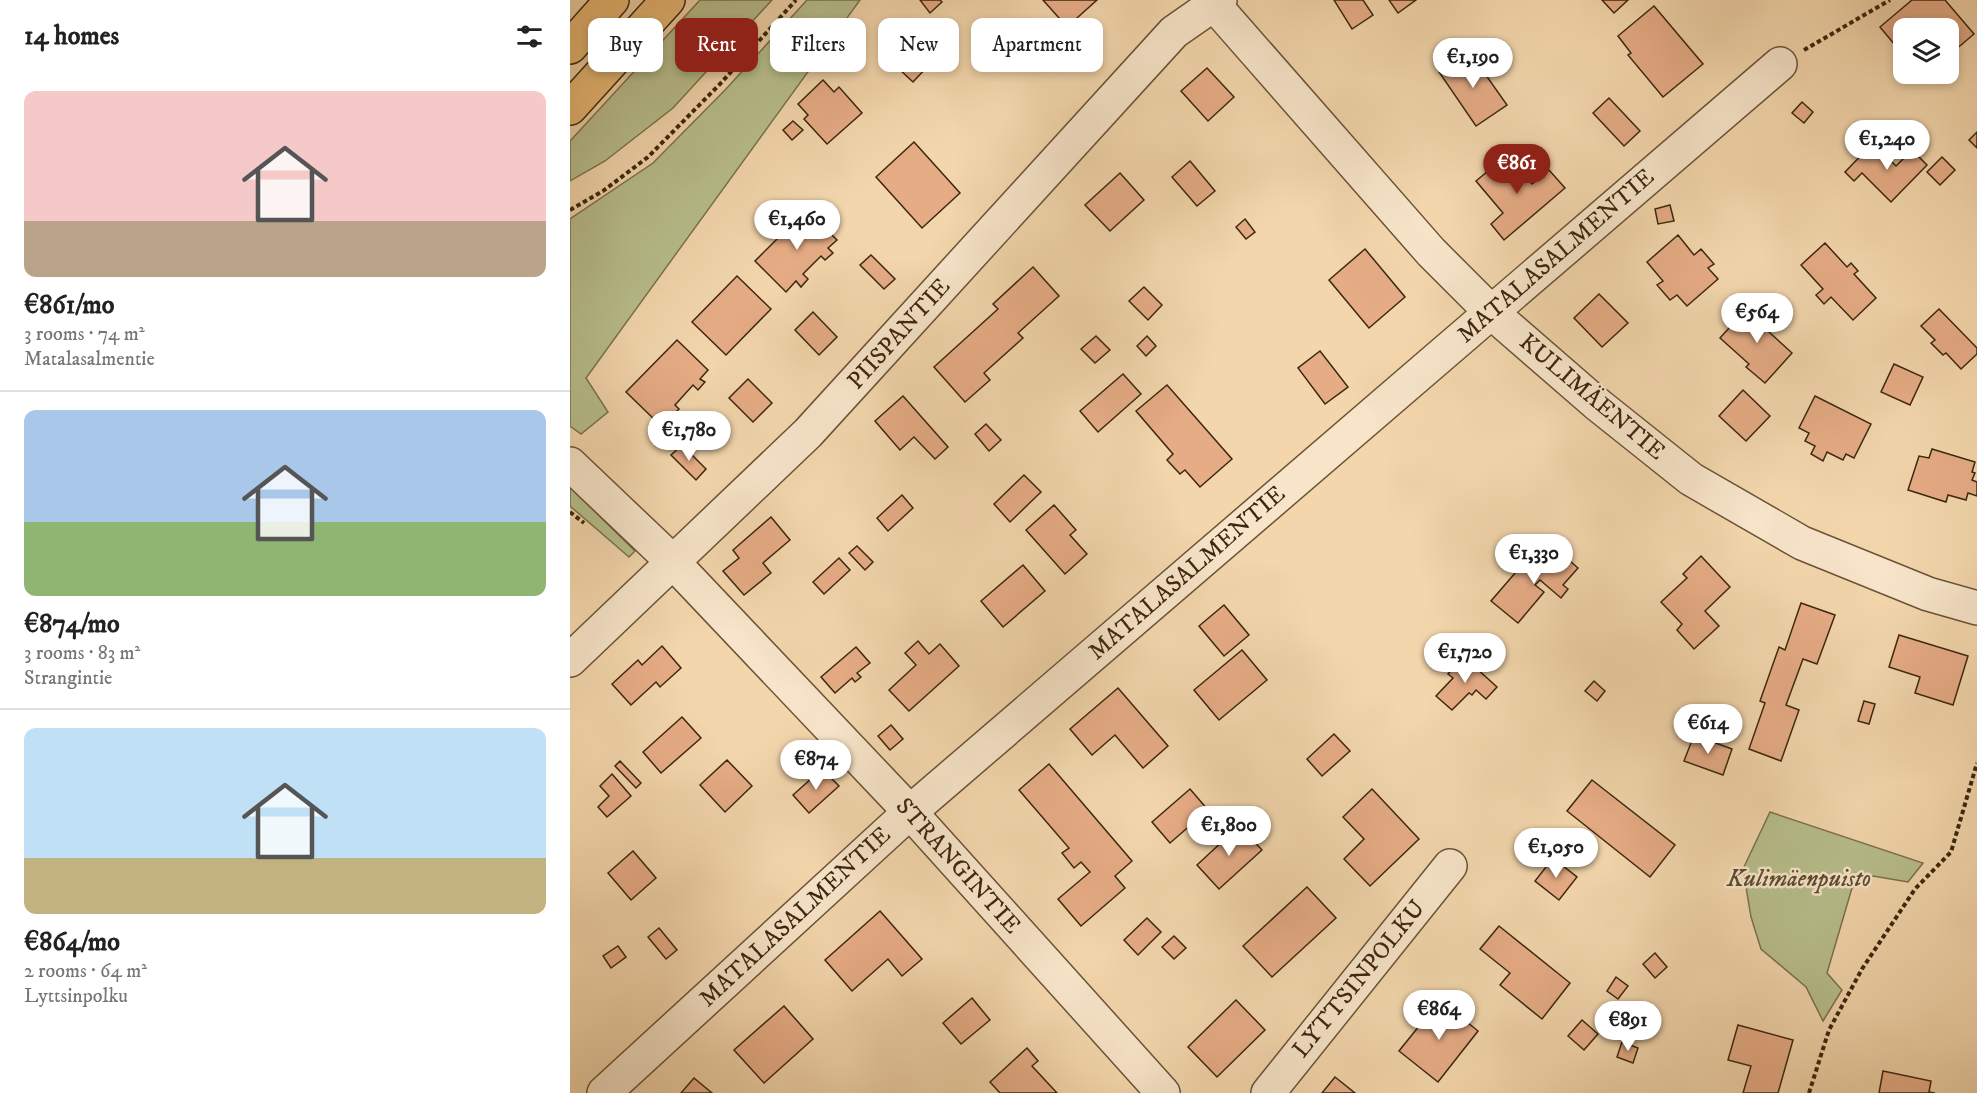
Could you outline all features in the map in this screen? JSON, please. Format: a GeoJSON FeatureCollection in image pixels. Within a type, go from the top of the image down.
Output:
{"type":"FeatureCollection","features":[{"type":"Feature","properties":{"kind":"highway"},"geometry":{"type":"LineString","coordinates":[[570,46],[612,0]]}},
{"type":"Feature","properties":{"kind":"highway"},"geometry":{"type":"LineString","coordinates":[[570,108],[668,0]]}},
{"type":"Feature","properties":{"kind":"street","name":"KULIMÄENTIE"},"geometry":{"type":"LineString","coordinates":[[1214,1],[1431,252],[1491,312],[1597,404],[1691,479],[1802,543],[1929,594],[1977,608]]}},
{"type":"Feature","properties":{"kind":"street","name":"PIISPANTIE"},"geometry":{"type":"LineString","coordinates":[[570,660],[808,433],[1174,32],[1214,1]]}},
{"type":"Feature","properties":{"kind":"street","name":"MATALASALMENTIE"},"geometry":{"type":"LineString","coordinates":[[604,1093],[910,812],[1780,64]]}},
{"type":"Feature","properties":{"kind":"street","name":"STRANGINTIE"},"geometry":{"type":"LineString","coordinates":[[570,464],[672,561],[910,812],[1163,1093]]}},
{"type":"Feature","properties":{"kind":"street","name":"LYTTSINPOLKU"},"geometry":{"type":"LineString","coordinates":[[1268,1093],[1450,866]]}},
{"type":"Feature","properties":{"kind":"path"},"geometry":{"type":"LineString","coordinates":[[570,210],[603,191],[648,156],[720,84],[796,0]]}},
{"type":"Feature","properties":{"kind":"path"},"geometry":{"type":"LineString","coordinates":[[1780,64],[1890,0]]}},
{"type":"Feature","properties":{"kind":"path"},"geometry":{"type":"LineString","coordinates":[[1809,1093],[1829,1030],[1862,969],[1915,889],[1951,852],[1977,763]]}},
{"type":"Feature","properties":{"kind":"green space"},"geometry":{"type":"Polygon","coordinates":[[[700,0],[772,0],[756,18],[683,18],[700,0]]]}},
{"type":"Feature","properties":{"kind":"green space"},"geometry":{"type":"Polygon","coordinates":[[[807,0],[860,0],[847,18],[791,18],[807,0]]]}},
{"type":"Feature","properties":{"kind":"green space"},"geometry":{"type":"Polygon","coordinates":[[[675,27],[675,72],[706,72],[673,108],[605,161],[570,181],[570,141],[634,72],[663,72],[663,40],[675,27]]]}},
{"type":"Feature","properties":{"kind":"green space"},"geometry":{"type":"Polygon","coordinates":[[[770,41],[770,72],[808,72],[586,378],[608,412],[581,434],[570,426],[570,219],[653,163],[741,72],[758,72],[758,54],[770,41]]]}},
{"type":"Feature","properties":{"kind":"green space"},"geometry":{"type":"Polygon","coordinates":[[[570,487],[635,551],[629,557],[570,506],[570,487]]]}},
{"type":"Feature","properties":{"kind":"green space","name":"Kulimäenpuisto"},"geometry":{"type":"Polygon","coordinates":[[[1770,812],[1923,863],[1908,882],[1873,876],[1852,888],[1827,973],[1842,990],[1823,1021],[1806,987],[1761,949],[1751,917],[1743,869],[1770,812]]]}},
{"type":"Feature","properties":{"kind":"building"},"geometry":{"type":"Polygon","coordinates":[[[920,0],[940,0],[942,2],[930,13],[920,0]]]}},
{"type":"Feature","properties":{"kind":"building"},"geometry":{"type":"Polygon","coordinates":[[[1043,0],[1097,0],[1077,18],[1059,18],[1043,0]]]}},
{"type":"Feature","properties":{"kind":"building"},"geometry":{"type":"Polygon","coordinates":[[[1334,0],[1363,0],[1373,15],[1352,29],[1334,0]]]}},
{"type":"Feature","properties":{"kind":"building"},"geometry":{"type":"Polygon","coordinates":[[[1389,0],[1416,0],[1398,13],[1389,0]]]}},
{"type":"Feature","properties":{"kind":"building"},"geometry":{"type":"Polygon","coordinates":[[[1602,0],[1628,0],[1614,13],[1602,0]]]}},
{"type":"Feature","properties":{"kind":"building"},"geometry":{"type":"Polygon","coordinates":[[[1912,0],[1945,0],[1974,34],[1959,47],[1959,18],[1893,18],[1893,43],[1880,27],[1912,0]]]}},
{"type":"Feature","properties":{"kind":"building"},"geometry":{"type":"Polygon","coordinates":[[[1654,6],[1703,64],[1663,97],[1628,55],[1631,53],[1618,36],[1654,6]]]}},
{"type":"Feature","properties":{"kind":"building"},"geometry":{"type":"Polygon","coordinates":[[[1469,51],[1507,105],[1476,126],[1439,72],[1469,51]]]}},
{"type":"Feature","properties":{"kind":"building"},"geometry":{"type":"Polygon","coordinates":[[[1207,68],[1234,97],[1208,121],[1181,91],[1207,68]]]}},
{"type":"Feature","properties":{"kind":"building"},"geometry":{"type":"Polygon","coordinates":[[[902,72],[922,72],[913,82],[902,72]]]}},
{"type":"Feature","properties":{"kind":"building"},"geometry":{"type":"Polygon","coordinates":[[[823,80],[834,92],[839,87],[862,113],[827,144],[804,119],[808,115],[798,104],[823,80]]]}},
{"type":"Feature","properties":{"kind":"building"},"geometry":{"type":"Polygon","coordinates":[[[1609,98],[1640,131],[1624,146],[1593,113],[1609,98]]]}},
{"type":"Feature","properties":{"kind":"building"},"geometry":{"type":"Polygon","coordinates":[[[1802,102],[1813,112],[1804,123],[1792,113],[1802,102]]]}},
{"type":"Feature","properties":{"kind":"building"},"geometry":{"type":"Polygon","coordinates":[[[793,121],[803,130],[792,140],[783,130],[793,121]]]}},
{"type":"Feature","properties":{"kind":"building"},"geometry":{"type":"Polygon","coordinates":[[[1977,132],[1977,148],[1969,140],[1977,132]]]}},
{"type":"Feature","properties":{"kind":"building"},"geometry":{"type":"Polygon","coordinates":[[[914,142],[960,193],[922,228],[876,177],[914,142]]]}},
{"type":"Feature","properties":{"kind":"building"},"geometry":{"type":"Polygon","coordinates":[[[1873,143],[1896,166],[1912,150],[1927,165],[1891,202],[1862,173],[1854,181],[1845,172],[1873,143]]]}},
{"type":"Feature","properties":{"kind":"building"},"geometry":{"type":"Polygon","coordinates":[[[1507,155],[1532,184],[1549,170],[1565,188],[1504,240],[1491,224],[1503,213],[1476,181],[1507,155]]]}},
{"type":"Feature","properties":{"kind":"building"},"geometry":{"type":"Polygon","coordinates":[[[1942,157],[1955,170],[1940,185],[1927,172],[1942,157]]]}},
{"type":"Feature","properties":{"kind":"building"},"geometry":{"type":"Polygon","coordinates":[[[1190,161],[1215,191],[1197,206],[1172,177],[1190,161]]]}},
{"type":"Feature","properties":{"kind":"building"},"geometry":{"type":"Polygon","coordinates":[[[1120,173],[1144,200],[1110,231],[1085,205],[1120,173]]]}},
{"type":"Feature","properties":{"kind":"building"},"geometry":{"type":"Polygon","coordinates":[[[1670,205],[1674,221],[1658,224],[1655,209],[1670,205]]]}},
{"type":"Feature","properties":{"kind":"building"},"geometry":{"type":"Polygon","coordinates":[[[806,210],[837,240],[828,248],[833,253],[825,260],[821,256],[803,274],[808,279],[801,287],[796,281],[786,292],[755,261],[806,210]]]}},
{"type":"Feature","properties":{"kind":"building"},"geometry":{"type":"Polygon","coordinates":[[[1245,219],[1255,232],[1246,239],[1236,227],[1245,219]]]}},
{"type":"Feature","properties":{"kind":"building"},"geometry":{"type":"Polygon","coordinates":[[[1678,235],[1694,255],[1701,249],[1714,264],[1708,268],[1718,279],[1687,306],[1677,295],[1670,300],[1657,285],[1663,281],[1647,262],[1678,235]]]}},
{"type":"Feature","properties":{"kind":"building"},"geometry":{"type":"Polygon","coordinates":[[[1825,243],[1847,267],[1851,263],[1858,271],[1854,274],[1876,298],[1853,320],[1831,297],[1824,304],[1816,295],[1823,289],[1801,265],[1825,243]]]}},
{"type":"Feature","properties":{"kind":"building"},"geometry":{"type":"Polygon","coordinates":[[[1365,249],[1405,297],[1369,328],[1329,280],[1365,249]]]}},
{"type":"Feature","properties":{"kind":"building"},"geometry":{"type":"Polygon","coordinates":[[[871,255],[895,279],[884,289],[860,265],[871,255]]]}},
{"type":"Feature","properties":{"kind":"building"},"geometry":{"type":"Polygon","coordinates":[[[1033,267],[1059,296],[1018,333],[1023,338],[984,373],[990,380],[965,402],[934,367],[998,309],[993,304],[1033,267]]]}},
{"type":"Feature","properties":{"kind":"building"},"geometry":{"type":"Polygon","coordinates":[[[737,276],[771,309],[726,355],[692,322],[737,276]]]}},
{"type":"Feature","properties":{"kind":"building"},"geometry":{"type":"Polygon","coordinates":[[[1144,287],[1162,305],[1148,320],[1129,301],[1144,287]]]}},
{"type":"Feature","properties":{"kind":"building"},"geometry":{"type":"Polygon","coordinates":[[[1599,294],[1628,323],[1602,347],[1574,318],[1599,294]]]}},
{"type":"Feature","properties":{"kind":"building"},"geometry":{"type":"Polygon","coordinates":[[[1751,304],[1775,325],[1769,332],[1792,353],[1765,383],[1746,367],[1749,364],[1720,338],[1751,304]]]}},
{"type":"Feature","properties":{"kind":"building"},"geometry":{"type":"Polygon","coordinates":[[[1939,309],[1977,348],[1977,354],[1961,369],[1946,353],[1943,355],[1931,343],[1935,340],[1921,326],[1939,309]]]}},
{"type":"Feature","properties":{"kind":"building"},"geometry":{"type":"Polygon","coordinates":[[[813,312],[837,337],[819,355],[795,330],[813,312]]]}},
{"type":"Feature","properties":{"kind":"building"},"geometry":{"type":"Polygon","coordinates":[[[1096,336],[1110,350],[1095,363],[1081,349],[1096,336]]]}},
{"type":"Feature","properties":{"kind":"building"},"geometry":{"type":"Polygon","coordinates":[[[1147,336],[1156,346],[1146,356],[1137,346],[1147,336]]]}},
{"type":"Feature","properties":{"kind":"building"},"geometry":{"type":"Polygon","coordinates":[[[677,340],[708,370],[700,379],[705,382],[698,390],[693,385],[675,405],[679,409],[672,416],[668,412],[657,422],[626,392],[677,340]]]}},
{"type":"Feature","properties":{"kind":"building"},"geometry":{"type":"Polygon","coordinates":[[[1320,351],[1348,387],[1325,404],[1298,368],[1320,351]]]}},
{"type":"Feature","properties":{"kind":"building"},"geometry":{"type":"Polygon","coordinates":[[[1894,364],[1923,377],[1910,405],[1881,392],[1894,364]]]}},
{"type":"Feature","properties":{"kind":"building"},"geometry":{"type":"Polygon","coordinates":[[[1123,374],[1141,394],[1098,432],[1080,411],[1123,374]]]}},
{"type":"Feature","properties":{"kind":"building"},"geometry":{"type":"Polygon","coordinates":[[[748,379],[772,403],[753,422],[729,398],[748,379]]]}},
{"type":"Feature","properties":{"kind":"building"},"geometry":{"type":"Polygon","coordinates":[[[1167,385],[1232,459],[1200,487],[1185,470],[1180,474],[1167,460],[1173,454],[1136,411],[1167,385]]]}},
{"type":"Feature","properties":{"kind":"building"},"geometry":{"type":"Polygon","coordinates":[[[1743,390],[1770,416],[1746,441],[1719,416],[1743,390]]]}},
{"type":"Feature","properties":{"kind":"building"},"geometry":{"type":"Polygon","coordinates":[[[903,396],[948,447],[935,459],[914,437],[900,450],[875,421],[903,396]]]}},
{"type":"Feature","properties":{"kind":"building"},"geometry":{"type":"Polygon","coordinates":[[[1815,396],[1871,424],[1854,458],[1846,454],[1843,460],[1827,452],[1823,461],[1811,454],[1815,446],[1805,441],[1809,433],[1799,428],[1815,396]]]}},
{"type":"Feature","properties":{"kind":"building"},"geometry":{"type":"Polygon","coordinates":[[[986,424],[1001,440],[989,451],[975,434],[986,424]]]}},
{"type":"Feature","properties":{"kind":"building"},"geometry":{"type":"Polygon","coordinates":[[[682,445],[706,469],[696,480],[671,455],[682,445]]]}},
{"type":"Feature","properties":{"kind":"building"},"geometry":{"type":"Polygon","coordinates":[[[1932,449],[1975,462],[1972,472],[1975,473],[1972,480],[1977,482],[1977,496],[1968,493],[1966,500],[1948,495],[1946,502],[1908,490],[1919,456],[1929,458],[1932,449]]]}},
{"type":"Feature","properties":{"kind":"building"},"geometry":{"type":"Polygon","coordinates":[[[1024,475],[1041,492],[1010,522],[994,504],[1024,475]]]}},
{"type":"Feature","properties":{"kind":"building"},"geometry":{"type":"Polygon","coordinates":[[[902,495],[913,508],[888,531],[877,518],[902,495]]]}},
{"type":"Feature","properties":{"kind":"building"},"geometry":{"type":"Polygon","coordinates":[[[1054,505],[1076,530],[1070,535],[1087,554],[1065,574],[1026,530],[1054,505]]]}},
{"type":"Feature","properties":{"kind":"building"},"geometry":{"type":"Polygon","coordinates":[[[771,517],[790,540],[763,563],[771,573],[744,595],[723,571],[739,558],[733,550],[771,517]]]}},
{"type":"Feature","properties":{"kind":"building"},"geometry":{"type":"Polygon","coordinates":[[[857,546],[873,562],[865,570],[849,553],[857,546]]]}},
{"type":"Feature","properties":{"kind":"building"},"geometry":{"type":"Polygon","coordinates":[[[1554,547],[1578,568],[1563,585],[1568,589],[1561,598],[1540,580],[1535,585],[1544,592],[1518,623],[1491,601],[1522,565],[1532,573],[1554,547]]]}},
{"type":"Feature","properties":{"kind":"building"},"geometry":{"type":"Polygon","coordinates":[[[1701,556],[1730,587],[1705,611],[1719,626],[1694,649],[1677,630],[1682,624],[1661,602],[1687,578],[1683,574],[1701,556]]]}},
{"type":"Feature","properties":{"kind":"building"},"geometry":{"type":"Polygon","coordinates":[[[839,558],[850,570],[824,594],[813,582],[839,558]]]}},
{"type":"Feature","properties":{"kind":"building"},"geometry":{"type":"Polygon","coordinates":[[[1023,565],[1045,591],[1003,627],[981,601],[1023,565]]]}},
{"type":"Feature","properties":{"kind":"building"},"geometry":{"type":"Polygon","coordinates":[[[1801,603],[1835,615],[1817,664],[1803,659],[1786,705],[1799,710],[1781,761],[1749,749],[1765,703],[1760,701],[1779,647],[1785,650],[1801,603]]]}},
{"type":"Feature","properties":{"kind":"building"},"geometry":{"type":"Polygon","coordinates":[[[1224,605],[1249,635],[1224,656],[1199,626],[1224,605]]]}},
{"type":"Feature","properties":{"kind":"building"},"geometry":{"type":"Polygon","coordinates":[[[1899,635],[1968,656],[1953,705],[1915,693],[1920,677],[1889,667],[1899,635]]]}},
{"type":"Feature","properties":{"kind":"building"},"geometry":{"type":"Polygon","coordinates":[[[918,641],[929,654],[940,644],[959,666],[909,711],[889,690],[916,665],[905,653],[918,641]]]}},
{"type":"Feature","properties":{"kind":"building"},"geometry":{"type":"Polygon","coordinates":[[[662,646],[681,668],[660,687],[656,682],[631,705],[612,684],[638,660],[642,665],[662,646]]]}},
{"type":"Feature","properties":{"kind":"building"},"geometry":{"type":"Polygon","coordinates":[[[856,647],[870,663],[857,673],[861,677],[855,682],[852,678],[835,693],[821,677],[856,647]]]}},
{"type":"Feature","properties":{"kind":"building"},"geometry":{"type":"Polygon","coordinates":[[[1242,650],[1267,680],[1219,720],[1194,690],[1242,650]]]}},
{"type":"Feature","properties":{"kind":"building"},"geometry":{"type":"Polygon","coordinates":[[[1464,657],[1497,687],[1486,699],[1476,690],[1472,695],[1469,693],[1452,710],[1436,696],[1453,678],[1448,674],[1464,657]]]}},
{"type":"Feature","properties":{"kind":"building"},"geometry":{"type":"Polygon","coordinates":[[[1594,681],[1605,691],[1597,701],[1585,691],[1594,681]]]}},
{"type":"Feature","properties":{"kind":"building"},"geometry":{"type":"Polygon","coordinates":[[[1118,688],[1168,746],[1143,768],[1115,735],[1092,755],[1070,729],[1118,688]]]}},
{"type":"Feature","properties":{"kind":"building"},"geometry":{"type":"Polygon","coordinates":[[[1864,701],[1875,704],[1869,724],[1858,721],[1864,701]]]}},
{"type":"Feature","properties":{"kind":"building"},"geometry":{"type":"Polygon","coordinates":[[[682,717],[701,738],[661,773],[643,752],[682,717]]]}},
{"type":"Feature","properties":{"kind":"building"},"geometry":{"type":"Polygon","coordinates":[[[891,725],[903,739],[890,750],[878,736],[891,725]]]}},
{"type":"Feature","properties":{"kind":"building"},"geometry":{"type":"Polygon","coordinates":[[[1334,734],[1350,751],[1322,776],[1307,759],[1334,734]]]}},
{"type":"Feature","properties":{"kind":"building"},"geometry":{"type":"Polygon","coordinates":[[[1694,735],[1732,749],[1723,775],[1684,761],[1694,735]]]}},
{"type":"Feature","properties":{"kind":"building"},"geometry":{"type":"Polygon","coordinates":[[[727,760],[752,786],[725,812],[700,785],[727,760]]]}},
{"type":"Feature","properties":{"kind":"building"},"geometry":{"type":"Polygon","coordinates":[[[620,761],[641,783],[636,788],[615,766],[620,761]]]}},
{"type":"Feature","properties":{"kind":"building"},"geometry":{"type":"Polygon","coordinates":[[[1049,764],[1132,861],[1115,876],[1125,888],[1081,926],[1058,899],[1090,872],[1081,862],[1074,868],[1062,853],[1069,848],[1019,790],[1049,764]]]}},
{"type":"Feature","properties":{"kind":"building"},"geometry":{"type":"Polygon","coordinates":[[[822,769],[839,786],[809,813],[793,795],[822,769]]]}},
{"type":"Feature","properties":{"kind":"building"},"geometry":{"type":"Polygon","coordinates":[[[612,774],[631,796],[607,817],[598,807],[609,796],[600,786],[612,774]]]}},
{"type":"Feature","properties":{"kind":"building"},"geometry":{"type":"Polygon","coordinates":[[[1592,780],[1675,845],[1650,877],[1567,811],[1592,780]]]}},
{"type":"Feature","properties":{"kind":"building"},"geometry":{"type":"Polygon","coordinates":[[[1190,789],[1208,810],[1170,843],[1152,822],[1190,789]]]}},
{"type":"Feature","properties":{"kind":"building"},"geometry":{"type":"Polygon","coordinates":[[[1372,789],[1419,839],[1370,886],[1344,859],[1364,839],[1343,817],[1372,789]]]}},
{"type":"Feature","properties":{"kind":"building"},"geometry":{"type":"Polygon","coordinates":[[[1251,815],[1263,828],[1255,836],[1243,823],[1251,815]]]}},
{"type":"Feature","properties":{"kind":"building"},"geometry":{"type":"Polygon","coordinates":[[[1239,826],[1262,850],[1219,889],[1197,865],[1239,826]]]}},
{"type":"Feature","properties":{"kind":"building"},"geometry":{"type":"Polygon","coordinates":[[[633,851],[656,878],[631,900],[608,873],[633,851]]]}},
{"type":"Feature","properties":{"kind":"building"},"geometry":{"type":"Polygon","coordinates":[[[1553,858],[1577,877],[1559,900],[1535,881],[1553,858]]]}},
{"type":"Feature","properties":{"kind":"building"},"geometry":{"type":"Polygon","coordinates":[[[1307,887],[1336,918],[1272,977],[1243,946],[1307,887]]]}},
{"type":"Feature","properties":{"kind":"building"},"geometry":{"type":"Polygon","coordinates":[[[880,911],[922,959],[902,976],[888,959],[852,991],[825,960],[880,911]]]}},
{"type":"Feature","properties":{"kind":"building"},"geometry":{"type":"Polygon","coordinates":[[[1147,918],[1161,932],[1138,955],[1124,940],[1147,918]]]}},
{"type":"Feature","properties":{"kind":"building"},"geometry":{"type":"Polygon","coordinates":[[[1499,926],[1570,983],[1542,1019],[1500,985],[1510,973],[1480,949],[1499,926]]]}},
{"type":"Feature","properties":{"kind":"building"},"geometry":{"type":"Polygon","coordinates":[[[659,928],[677,950],[666,959],[648,937],[659,928]]]}},
{"type":"Feature","properties":{"kind":"building"},"geometry":{"type":"Polygon","coordinates":[[[1174,936],[1186,948],[1174,959],[1162,947],[1174,936]]]}},
{"type":"Feature","properties":{"kind":"building"},"geometry":{"type":"Polygon","coordinates":[[[618,946],[626,957],[611,968],[603,956],[618,946]]]}},
{"type":"Feature","properties":{"kind":"building"},"geometry":{"type":"Polygon","coordinates":[[[1655,953],[1667,967],[1655,978],[1643,964],[1655,953]]]}},
{"type":"Feature","properties":{"kind":"building"},"geometry":{"type":"Polygon","coordinates":[[[1616,977],[1628,986],[1618,999],[1607,991],[1616,977]]]}},
{"type":"Feature","properties":{"kind":"building"},"geometry":{"type":"Polygon","coordinates":[[[972,998],[990,1020],[961,1044],[943,1023],[972,998]]]}},
{"type":"Feature","properties":{"kind":"building"},"geometry":{"type":"Polygon","coordinates":[[[1236,1000],[1265,1030],[1217,1077],[1188,1047],[1236,1000]]]}},
{"type":"Feature","properties":{"kind":"building"},"geometry":{"type":"Polygon","coordinates":[[[1440,1000],[1478,1031],[1438,1082],[1399,1051],[1440,1000]]]}},
{"type":"Feature","properties":{"kind":"building"},"geometry":{"type":"Polygon","coordinates":[[[784,1006],[813,1039],[764,1083],[734,1050],[784,1006]]]}},
{"type":"Feature","properties":{"kind":"building"},"geometry":{"type":"Polygon","coordinates":[[[1582,1020],[1598,1034],[1584,1050],[1568,1036],[1582,1020]]]}},
{"type":"Feature","properties":{"kind":"building"},"geometry":{"type":"Polygon","coordinates":[[[1738,1025],[1793,1040],[1778,1093],[1743,1093],[1751,1066],[1728,1060],[1738,1025]]]}},
{"type":"Feature","properties":{"kind":"building"},"geometry":{"type":"Polygon","coordinates":[[[1622,1042],[1638,1048],[1633,1063],[1617,1057],[1622,1042]]]}},
{"type":"Feature","properties":{"kind":"building"},"geometry":{"type":"Polygon","coordinates":[[[1027,1048],[1038,1061],[1032,1066],[1057,1093],[1000,1093],[990,1082],[1027,1048]]]}},
{"type":"Feature","properties":{"kind":"building"},"geometry":{"type":"Polygon","coordinates":[[[1883,1071],[1931,1081],[1929,1092],[1935,1093],[1879,1093],[1883,1071]]]}},
{"type":"Feature","properties":{"kind":"building"},"geometry":{"type":"Polygon","coordinates":[[[1335,1077],[1355,1093],[1322,1093],[1335,1077]]]}},
{"type":"Feature","properties":{"kind":"building"},"geometry":{"type":"Polygon","coordinates":[[[694,1078],[712,1093],[681,1093],[694,1078]]]}}]}
